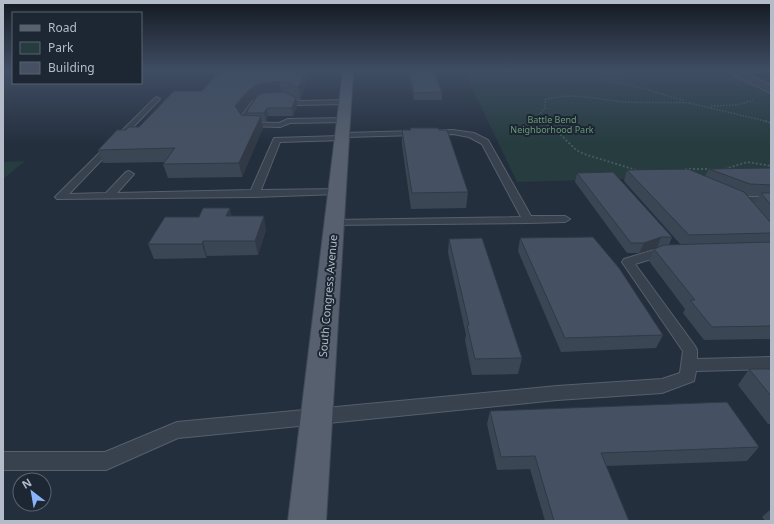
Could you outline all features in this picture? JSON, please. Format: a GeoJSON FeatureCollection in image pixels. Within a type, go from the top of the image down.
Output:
{"type":"FeatureCollection","features":[{"type":"Feature","properties":{"kind":"main road","name":"South Congress Avenue"},"geometry":{"type":"LineString","coordinates":[[307,521],[346,95]]}},
{"type":"Feature","properties":{"kind":"lane"},"geometry":{"type":"LineString","coordinates":[[275,96],[289,97],[297,103],[344,124]]}},
{"type":"Feature","properties":{"kind":"lane"},"geometry":{"type":"LineString","coordinates":[[263,97],[253,103],[243,119],[246,124],[280,125],[288,121],[302,120],[453,132],[471,135],[485,142],[528,220]]}},
{"type":"Feature","properties":{"kind":"lane"},"geometry":{"type":"LineString","coordinates":[[157,99],[60,197],[338,191]]}},
{"type":"Feature","properties":{"kind":"lane"},"geometry":{"type":"LineString","coordinates":[[254,194],[277,140],[344,124]]}},
{"type":"Feature","properties":{"kind":"lane"},"geometry":{"type":"LineString","coordinates":[[109,196],[129,174]]}},
{"type":"Feature","properties":{"kind":"lane"},"geometry":{"type":"LineString","coordinates":[[752,212],[739,199],[771,200]]}},
{"type":"Feature","properties":{"kind":"lane"},"geometry":{"type":"LineString","coordinates":[[335,223],[565,219]]}},
{"type":"Feature","properties":{"kind":"lane"},"geometry":{"type":"LineString","coordinates":[[3,461],[106,461],[177,430],[557,393],[662,386],[688,377],[690,350],[628,262],[657,253],[680,252]]}},
{"type":"Feature","properties":{"kind":"lane"},"geometry":{"type":"LineString","coordinates":[[688,365],[771,363]]}},
{"type":"Feature","properties":{"kind":"path"},"geometry":{"type":"LineString","coordinates":[[667,95],[691,103]]}},
{"type":"Feature","properties":{"kind":"path"},"geometry":{"type":"LineString","coordinates":[[636,170],[629,169],[576,150],[560,134],[538,120],[538,116],[545,108],[545,100],[554,96],[562,96],[633,102],[666,101],[691,103],[704,105],[771,123]]}},
{"type":"Feature","properties":{"kind":"path"},"geometry":{"type":"LineString","coordinates":[[704,105],[737,105],[756,99]]}},
{"type":"Feature","properties":{"kind":"path"},"geometry":{"type":"LineString","coordinates":[[719,169],[734,168],[746,162],[754,162],[771,166]]}},
{"type":"Feature","properties":{"kind":"path"},"geometry":{"type":"LineString","coordinates":[[681,170],[712,169]]}},
{"type":"Feature","properties":{"kind":"green space","name":"Battle Bend Neighborhood Park"},"geometry":{"type":"Polygon","coordinates":[[[476,95],[771,95],[771,175],[517,182],[476,95]]]}},
{"type":"Feature","properties":{"kind":"green space"},"geometry":{"type":"Polygon","coordinates":[[[25,161],[3,179],[3,162],[25,161]]]}},
{"type":"Feature","properties":{"kind":"building"},"geometry":{"type":"Polygon","coordinates":[[[170,95],[244,95],[235,106],[241,115],[261,116],[239,163],[163,164],[175,148],[98,150],[117,130],[126,130],[129,127],[139,127],[170,95]]]}},
{"type":"Feature","properties":{"kind":"building"},"geometry":{"type":"Polygon","coordinates":[[[258,95],[291,95],[296,98],[292,108],[267,108],[264,113],[248,113],[247,111],[258,95]]]}},
{"type":"Feature","properties":{"kind":"building"},"geometry":{"type":"Polygon","coordinates":[[[410,128],[438,128],[439,130],[447,130],[468,192],[412,193],[402,130],[411,130],[410,128]]]}},
{"type":"Feature","properties":{"kind":"building"},"geometry":{"type":"Polygon","coordinates":[[[771,168],[771,185],[750,184],[709,169],[771,168]]]}},
{"type":"Feature","properties":{"kind":"building"},"geometry":{"type":"Polygon","coordinates":[[[688,169],[744,192],[771,223],[771,233],[689,235],[627,170],[688,169]]]}},
{"type":"Feature","properties":{"kind":"building"},"geometry":{"type":"Polygon","coordinates":[[[613,172],[672,237],[661,237],[644,243],[631,243],[577,173],[613,172]]]}},
{"type":"Feature","properties":{"kind":"building"},"geometry":{"type":"Polygon","coordinates":[[[761,193],[771,193],[771,205],[761,193]]]}},
{"type":"Feature","properties":{"kind":"building"},"geometry":{"type":"Polygon","coordinates":[[[203,208],[230,208],[226,216],[264,216],[255,241],[203,241],[202,244],[148,244],[165,217],[199,217],[203,208]]]}},
{"type":"Feature","properties":{"kind":"building"},"geometry":{"type":"Polygon","coordinates":[[[593,237],[619,268],[663,335],[565,338],[520,238],[593,237]]]}},
{"type":"Feature","properties":{"kind":"building"},"geometry":{"type":"Polygon","coordinates":[[[482,238],[522,358],[475,359],[467,325],[469,325],[449,239],[482,238]]]}},
{"type":"Feature","properties":{"kind":"building"},"geometry":{"type":"Polygon","coordinates":[[[771,242],[771,326],[712,327],[690,300],[695,300],[654,249],[664,245],[771,242]]]}},
{"type":"Feature","properties":{"kind":"building"},"geometry":{"type":"Polygon","coordinates":[[[749,369],[771,369],[771,396],[749,369]]]}},
{"type":"Feature","properties":{"kind":"building"},"geometry":{"type":"Polygon","coordinates":[[[727,402],[759,447],[601,453],[629,521],[554,521],[535,456],[501,457],[490,411],[727,402]]]}}]}
